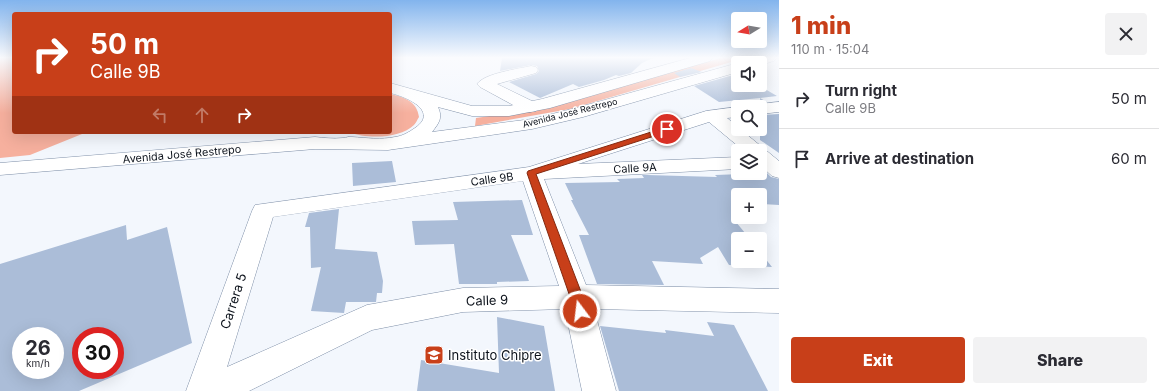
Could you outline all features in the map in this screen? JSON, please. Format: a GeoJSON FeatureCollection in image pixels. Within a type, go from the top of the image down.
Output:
{"type":"FeatureCollection","features":[{"type":"Feature","properties":{"kind":"main road"},"geometry":{"type":"LineString","coordinates":[[507,76],[485,84],[530,108]]}},
{"type":"Feature","properties":{"kind":"main road","name":"Avenida José Restrepo"},"geometry":{"type":"LineString","coordinates":[[392,88],[409,92],[421,98],[472,111],[488,112],[530,108],[641,76]]}},
{"type":"Feature","properties":{"kind":"main road","name":"Avenida José Restrepo"},"geometry":{"type":"LineString","coordinates":[[399,142],[532,124],[577,113],[706,76]]}},
{"type":"Feature","properties":{"kind":"main road"},"geometry":{"type":"LineString","coordinates":[[333,134],[347,141],[381,145],[399,142],[413,137],[424,130],[431,122],[432,113],[428,105],[421,98]]}},
{"type":"Feature","properties":{"kind":"main road"},"geometry":{"type":"LineString","coordinates":[[767,108],[779,107]]}},
{"type":"Feature","properties":{"kind":"main road","name":"Calle 9B"},"geometry":{"type":"LineString","coordinates":[[263,210],[532,173],[712,115],[731,113]]}},
{"type":"Feature","properties":{"kind":"main road"},"geometry":{"type":"LineString","coordinates":[[712,115],[746,144]]}},
{"type":"Feature","properties":{"kind":"main road","name":"Avenida José Restrepo"},"geometry":{"type":"LineString","coordinates":[[0,158],[198,141],[250,134]]}},
{"type":"Feature","properties":{"kind":"main road","name":"Avenida José Restrepo"},"geometry":{"type":"LineString","coordinates":[[0,169],[315,143],[364,144]]}},
{"type":"Feature","properties":{"kind":"main road","name":"Calle 9A"},"geometry":{"type":"LineString","coordinates":[[532,173],[731,163]]}},
{"type":"Feature","properties":{"kind":"main road"},"geometry":{"type":"LineString","coordinates":[[532,173],[577,297],[599,391]]}},
{"type":"Feature","properties":{"kind":"main road","name":"Carrera 5"},"geometry":{"type":"LineString","coordinates":[[203,391],[263,210]]}},
{"type":"Feature","properties":{"kind":"main road","name":"Calle 9"},"geometry":{"type":"LineString","coordinates":[[212,391],[367,318],[463,300],[577,297],[779,301]]}},
{"type":"Feature","properties":{"kind":"shaded area"},"geometry":{"type":"Polygon","coordinates":[[[0,76],[12,76],[12,134],[82,134],[30,155],[0,158],[0,76]]]}},
{"type":"Feature","properties":{"kind":"shaded area"},"geometry":{"type":"Polygon","coordinates":[[[657,76],[682,76],[570,109],[475,126],[476,118],[549,107],[657,76]]]}},
{"type":"Feature","properties":{"kind":"shaded area"},"geometry":{"type":"Polygon","coordinates":[[[392,95],[405,98],[416,107],[419,117],[414,125],[408,130],[392,135],[373,137],[356,134],[392,134],[392,95]]]}},
{"type":"Feature","properties":{"kind":"building"},"geometry":{"type":"Polygon","coordinates":[[[528,76],[613,76],[579,87],[573,84],[540,98],[509,82],[528,76]]]}},
{"type":"Feature","properties":{"kind":"building"},"geometry":{"type":"Polygon","coordinates":[[[731,76],[731,92],[767,92],[767,90],[777,96],[731,100],[719,102],[694,86],[731,76]]]}},
{"type":"Feature","properties":{"kind":"building"},"geometry":{"type":"Polygon","coordinates":[[[779,114],[779,153],[760,140],[760,136],[767,136],[767,115],[779,114]]]}},
{"type":"Feature","properties":{"kind":"building"},"geometry":{"type":"Polygon","coordinates":[[[392,161],[396,182],[353,186],[352,163],[392,161]]]}},
{"type":"Feature","properties":{"kind":"building"},"geometry":{"type":"Polygon","coordinates":[[[767,173],[771,177],[779,179],[779,205],[767,204],[767,188],[731,188],[731,224],[738,224],[744,232],[731,232],[731,265],[729,265],[718,247],[700,258],[703,264],[652,261],[664,285],[597,284],[579,235],[589,235],[571,200],[573,200],[565,183],[620,182],[617,179],[644,178],[642,175],[717,177],[715,175],[731,174],[731,180],[767,180],[767,173]]]}},
{"type":"Feature","properties":{"kind":"building"},"geometry":{"type":"Polygon","coordinates":[[[522,200],[533,235],[511,235],[529,281],[497,282],[497,284],[459,284],[454,244],[415,245],[412,221],[458,220],[453,202],[522,200]]]}},
{"type":"Feature","properties":{"kind":"building"},"geometry":{"type":"Polygon","coordinates":[[[339,209],[335,249],[377,252],[383,281],[382,293],[377,293],[376,302],[346,302],[344,313],[311,311],[321,267],[311,268],[310,227],[305,227],[309,213],[339,209]]]}},
{"type":"Feature","properties":{"kind":"building"},"geometry":{"type":"Polygon","coordinates":[[[126,225],[127,240],[167,227],[192,343],[124,372],[124,327],[72,327],[72,379],[107,379],[79,391],[0,391],[0,264],[126,225]]]}},
{"type":"Feature","properties":{"kind":"building"},"geometry":{"type":"Polygon","coordinates":[[[767,261],[772,267],[767,267],[767,261]]]}},
{"type":"Feature","properties":{"kind":"building"},"geometry":{"type":"Polygon","coordinates":[[[497,317],[544,326],[555,391],[417,391],[421,360],[499,373],[497,317]]]}},
{"type":"Feature","properties":{"kind":"building"},"geometry":{"type":"Polygon","coordinates":[[[707,322],[734,325],[768,391],[619,391],[600,326],[666,333],[665,330],[714,336],[707,322]]]}},
{"type":"Feature","properties":{"kind":"place","name":"Instituto Chipre"},"geometry":{"type":"Point","coordinates":[434,355]}},
{"type":"Feature","properties":{"kind":"route"},"geometry":{"type":"LineString","coordinates":[[580,311],[577,297],[532,173],[667,129]]}}]}
